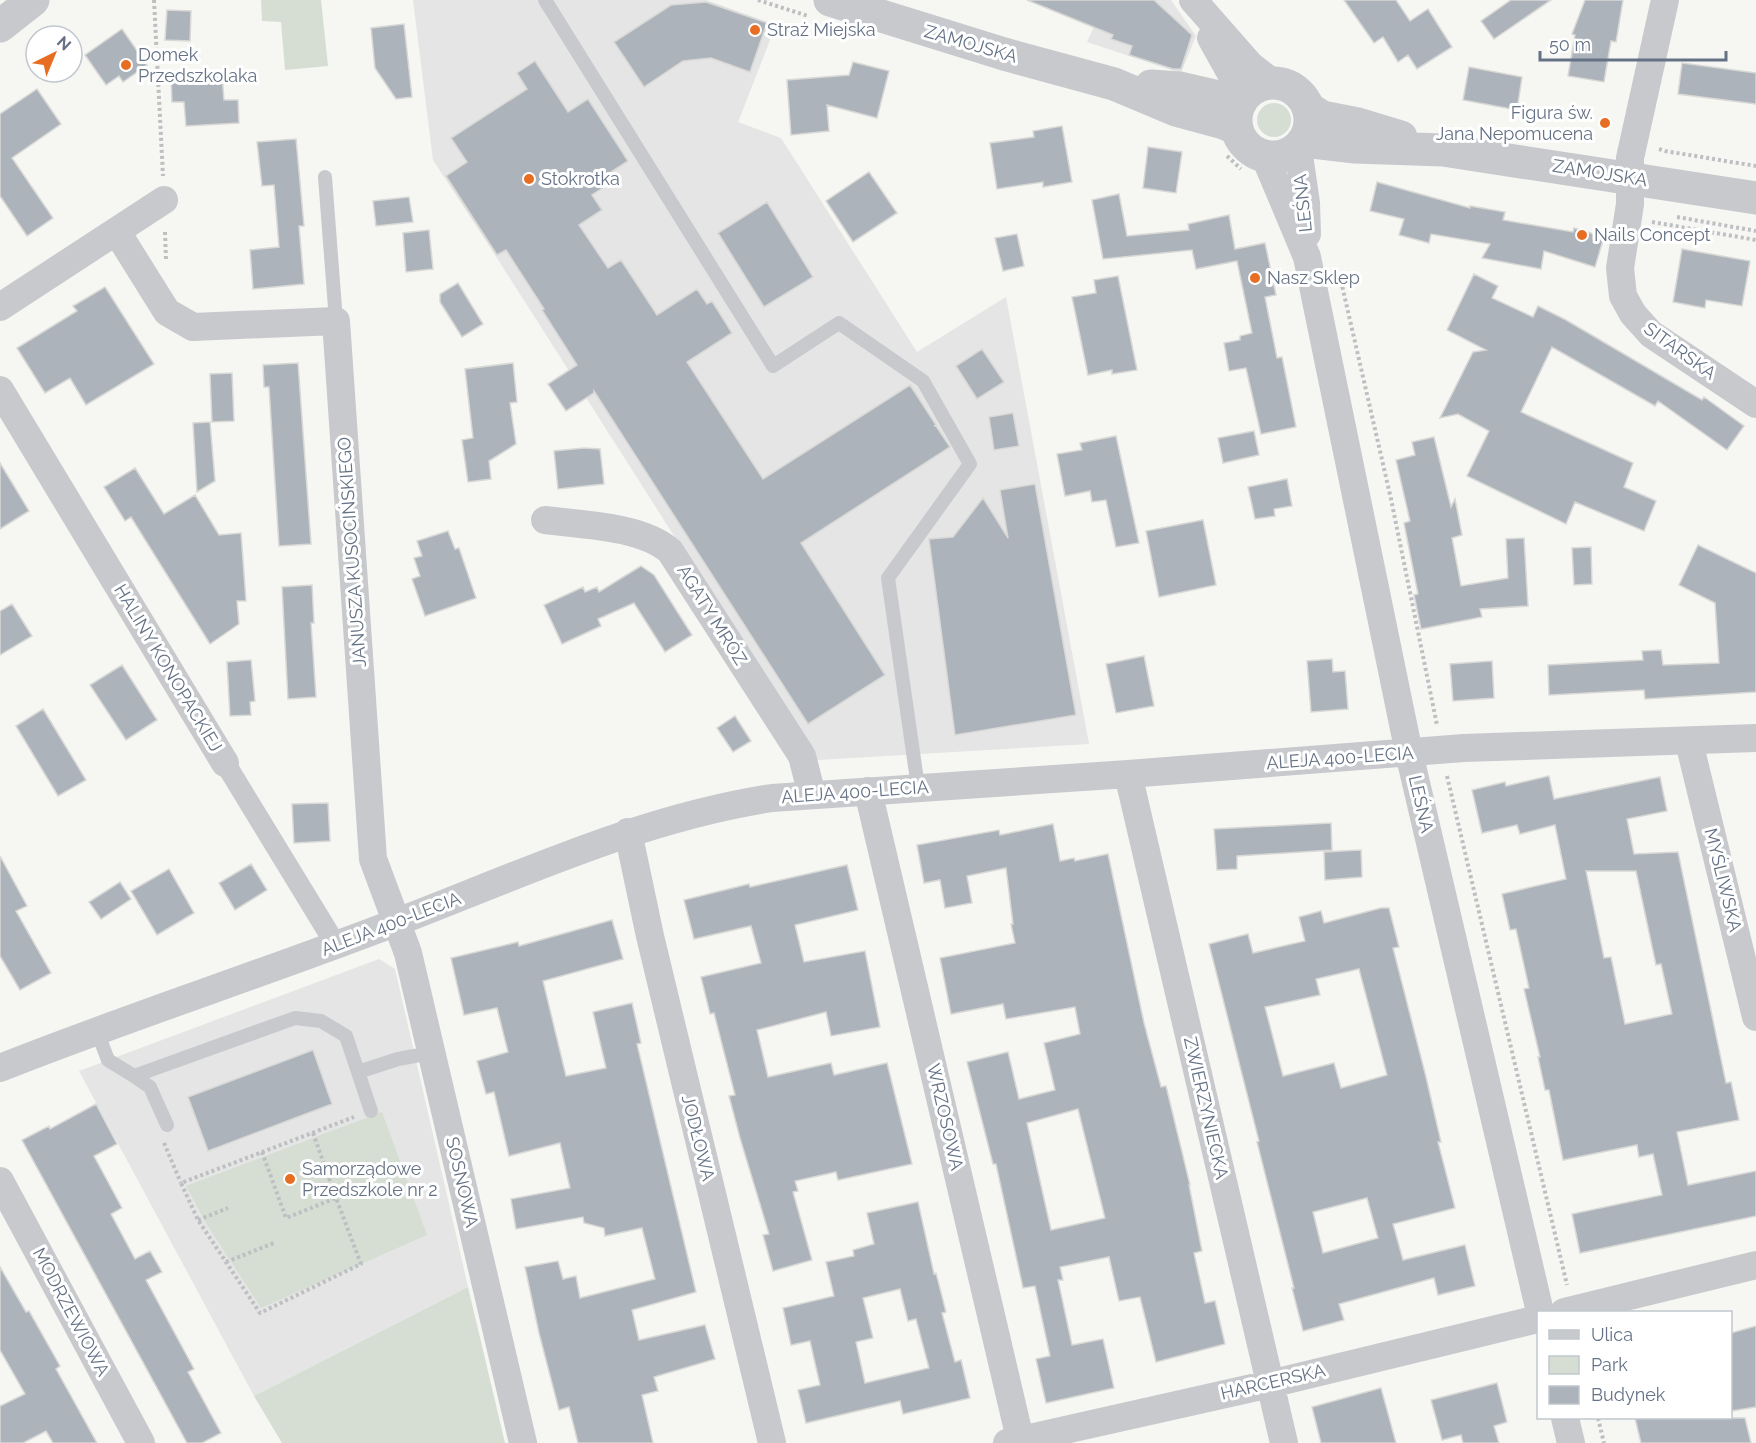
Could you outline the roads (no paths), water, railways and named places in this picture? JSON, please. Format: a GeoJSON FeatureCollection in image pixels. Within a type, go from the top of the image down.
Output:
{"type":"FeatureCollection","features":[{"type":"Feature","properties":{"kind":"street"},"geometry":{"type":"LineString","coordinates":[[0,26],[33,0]]}},
{"type":"Feature","properties":{"kind":"street","name":"ZAMOJSKA"},"geometry":{"type":"LineString","coordinates":[[830,0],[1004,54],[1114,84],[1180,88],[1236,120]]}},
{"type":"Feature","properties":{"kind":"street","name":"SITARSKA"},"geometry":{"type":"LineString","coordinates":[[1665,0],[1630,159],[1630,204],[1620,277],[1623,296],[1633,314],[1651,334],[1756,404]]}},
{"type":"Feature","properties":{"kind":"street"},"geometry":{"type":"LineString","coordinates":[[1196,4],[1250,65],[1273,83],[1292,88],[1302,96],[1308,108],[1310,128],[1301,145],[1279,157],[1256,165],[1257,154],[1244,144],[1212,42],[1196,4]]}},
{"type":"Feature","properties":{"kind":"street"},"geometry":{"type":"LineString","coordinates":[[1236,120],[1254,88],[1273,83]]}},
{"type":"Feature","properties":{"kind":"street","name":"ZAMOJSKA"},"geometry":{"type":"LineString","coordinates":[[1308,108],[1322,117],[1358,124],[1443,150]]}},
{"type":"Feature","properties":{"kind":"street","name":"ZAMOJSKA"},"geometry":{"type":"LineString","coordinates":[[1301,145],[1443,150],[1631,177],[1756,198]]}},
{"type":"Feature","properties":{"kind":"street","name":"LEŚNA"},"geometry":{"type":"LineString","coordinates":[[1301,145],[1306,203],[1307,257],[1409,753],[1540,1311]]}},
{"type":"Feature","properties":{"kind":"street","name":"LEŚNA"},"geometry":{"type":"LineString","coordinates":[[1256,165],[1307,257]]}},
{"type":"Feature","properties":{"kind":"street"},"geometry":{"type":"LineString","coordinates":[[0,307],[164,200]]}},
{"type":"Feature","properties":{"kind":"street"},"geometry":{"type":"LineString","coordinates":[[117,231],[167,312],[193,327],[336,321]]}},
{"type":"Feature","properties":{"kind":"street","name":"JANUSZA KUSOCIŃSKIEGO"},"geometry":{"type":"LineString","coordinates":[[336,321],[373,859],[396,922]]}},
{"type":"Feature","properties":{"kind":"street","name":"HALINY KONOPACKIEJ"},"geometry":{"type":"LineString","coordinates":[[0,390],[336,945]]}},
{"type":"Feature","properties":{"kind":"street","name":"AGATY MRÓZ"},"geometry":{"type":"LineString","coordinates":[[545,520],[643,535],[670,551],[802,756],[812,795]]}},
{"type":"Feature","properties":{"kind":"street","name":"ALEJA 400-LECIA"},"geometry":{"type":"LineString","coordinates":[[3,1060],[97,1031],[336,945],[628,832],[741,802],[1464,748],[1756,738]]}},
{"type":"Feature","properties":{"kind":"street","name":"MYŚLIWSKA"},"geometry":{"type":"LineString","coordinates":[[1689,742],[1756,1017]]}},
{"type":"Feature","properties":{"kind":"street","name":"ZWIERZYNIECKA"},"geometry":{"type":"LineString","coordinates":[[1128,774],[1284,1443]]}},
{"type":"Feature","properties":{"kind":"street","name":"WRZOSOWA"},"geometry":{"type":"LineString","coordinates":[[868,791],[1016,1442]]}},
{"type":"Feature","properties":{"kind":"street","name":"JODŁOWA"},"geometry":{"type":"LineString","coordinates":[[628,832],[650,936],[772,1443]]}},
{"type":"Feature","properties":{"kind":"street","name":"SOSNOWA"},"geometry":{"type":"LineString","coordinates":[[396,922],[408,953],[523,1443]]}},
{"type":"Feature","properties":{"kind":"street","name":"MODRZEWIOWA"},"geometry":{"type":"LineString","coordinates":[[0,1181],[141,1443]]}},
{"type":"Feature","properties":{"kind":"street"},"geometry":{"type":"LineString","coordinates":[[1568,1311],[1756,1265]]}},
{"type":"Feature","properties":{"kind":"street","name":"HARCERSKA"},"geometry":{"type":"LineString","coordinates":[[1016,1442],[1270,1384],[1537,1318]]}},
{"type":"Feature","properties":{"kind":"street"},"geometry":{"type":"LineString","coordinates":[[1565,1419],[1571,1443]]}},
{"type":"Feature","properties":{"kind":"lane"},"geometry":{"type":"LineString","coordinates":[[545,0],[773,366],[839,323],[923,381],[970,464],[888,578],[918,787]]}},
{"type":"Feature","properties":{"kind":"lane","name":"JANUSZA KUSOCIŃSKIEGO"},"geometry":{"type":"LineString","coordinates":[[325,177],[336,321]]}},
{"type":"Feature","properties":{"kind":"lane"},"geometry":{"type":"LineString","coordinates":[[134,1076],[295,1018],[321,1021],[346,1036],[371,1111]]}},
{"type":"Feature","properties":{"kind":"lane"},"geometry":{"type":"LineString","coordinates":[[97,1031],[108,1060],[150,1087],[167,1125]]}},
{"type":"Feature","properties":{"kind":"lane"},"geometry":{"type":"LineString","coordinates":[[358,1072],[398,1059],[431,1053]]}},
{"type":"Feature","properties":{"kind":"place","name":"Straż Miejska"},"geometry":{"type":"Point","coordinates":[755,30]}},
{"type":"Feature","properties":{"kind":"place","name":"Domek Przedszkolaka"},"geometry":{"type":"Point","coordinates":[126,65]}},
{"type":"Feature","properties":{"kind":"place","name":"Figura św. Jana Nepomucena"},"geometry":{"type":"Point","coordinates":[1605,123]}},
{"type":"Feature","properties":{"kind":"place","name":"Stokrotka"},"geometry":{"type":"Point","coordinates":[529,179]}},
{"type":"Feature","properties":{"kind":"place","name":"Nails Concept"},"geometry":{"type":"Point","coordinates":[1582,235]}},
{"type":"Feature","properties":{"kind":"place","name":"Nasz Sklep"},"geometry":{"type":"Point","coordinates":[1255,278]}},
{"type":"Feature","properties":{"kind":"place","name":"Samorządowe Przedszkole nr 2"},"geometry":{"type":"Point","coordinates":[290,1179]}}]}
